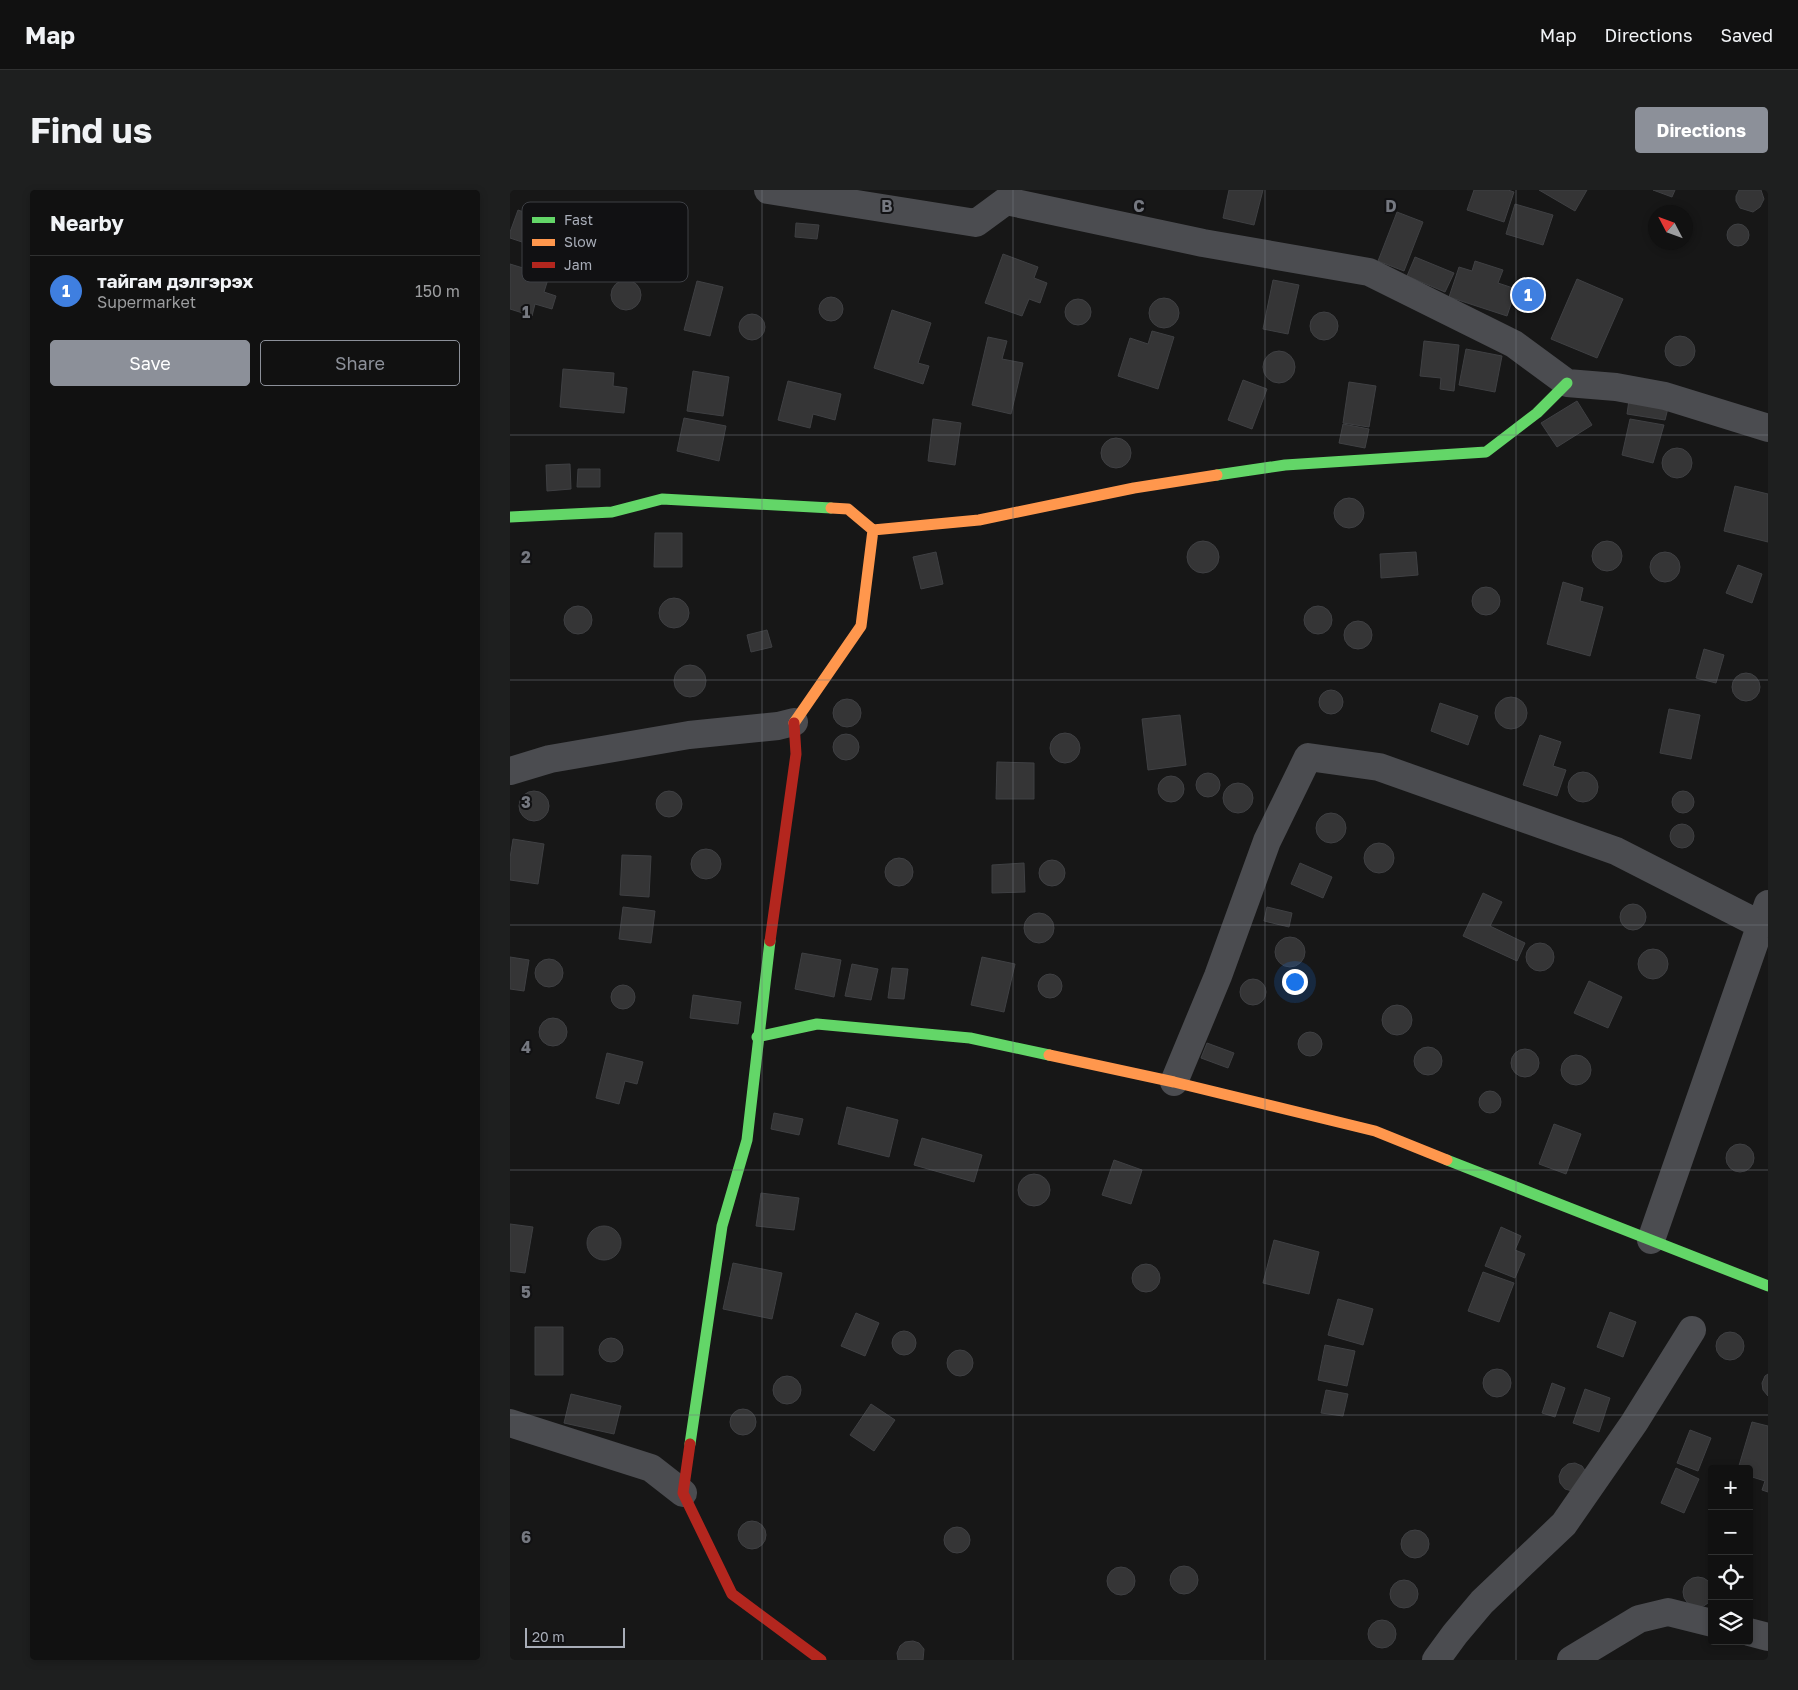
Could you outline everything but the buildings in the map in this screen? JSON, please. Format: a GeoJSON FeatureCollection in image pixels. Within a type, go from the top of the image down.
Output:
{"type":"FeatureCollection","features":[{"type":"Feature","properties":{"kind":"street"},"geometry":{"type":"LineString","coordinates":[[768,190],[976,223],[1006,201],[1203,243],[1369,272],[1514,344],[1567,383],[1616,387],[1665,396],[1768,428]]}},
{"type":"Feature","properties":{"kind":"street"},"geometry":{"type":"LineString","coordinates":[[510,518],[612,512],[662,499],[848,509],[873,530],[980,520],[1134,488],[1285,465],[1486,452],[1537,413],[1567,383]]}},
{"type":"Feature","properties":{"kind":"street"},"geometry":{"type":"LineString","coordinates":[[682,1493],[722,1226],[747,1140],[758,1037],[796,754],[794,722],[861,626],[873,530]]}},
{"type":"Feature","properties":{"kind":"street"},"geometry":{"type":"LineString","coordinates":[[510,771],[559,757],[689,735],[778,726],[794,722]]}},
{"type":"Feature","properties":{"kind":"street"},"geometry":{"type":"LineString","coordinates":[[1174,1082],[1218,976],[1267,841],[1308,756],[1379,767],[1616,851],[1764,914],[1651,1240]]}},
{"type":"Feature","properties":{"kind":"street"},"geometry":{"type":"LineString","coordinates":[[758,1037],[817,1024],[970,1038],[1174,1082],[1374,1131],[1768,1286]]}},
{"type":"Feature","properties":{"kind":"street"},"geometry":{"type":"LineString","coordinates":[[1436,1660],[1482,1602],[1564,1524],[1634,1423],[1692,1330]]}},
{"type":"Feature","properties":{"kind":"street"},"geometry":{"type":"LineString","coordinates":[[510,1423],[651,1468],[682,1493],[732,1594],[821,1660]]}},
{"type":"Feature","properties":{"kind":"street"},"geometry":{"type":"LineString","coordinates":[[1571,1660],[1639,1619],[1668,1612],[1708,1622]]}},
{"type":"Feature","properties":{"kind":"street"},"geometry":{"type":"LineString","coordinates":[[1753,1633],[1768,1637]]}},
{"type":"Feature","properties":{"kind":"traffic: fast"},"geometry":{"type":"LineString","coordinates":[[1217,475],[1285,465],[1486,452],[1537,413],[1567,383]]}},
{"type":"Feature","properties":{"kind":"traffic: fast"},"geometry":{"type":"LineString","coordinates":[[510,517],[612,512],[662,499],[831,508]]}},
{"type":"Feature","properties":{"kind":"traffic: fast"},"geometry":{"type":"LineString","coordinates":[[690,1444],[722,1226],[747,1140],[770,941]]}},
{"type":"Feature","properties":{"kind":"traffic: fast"},"geometry":{"type":"LineString","coordinates":[[757,1037],[817,1024],[970,1038],[1049,1055]]}},
{"type":"Feature","properties":{"kind":"traffic: fast"},"geometry":{"type":"LineString","coordinates":[[1447,1160],[1768,1286]]}},
{"type":"Feature","properties":{"kind":"traffic: slow"},"geometry":{"type":"LineString","coordinates":[[831,508],[848,509],[873,530],[979,520],[1134,488],[1217,475]]}},
{"type":"Feature","properties":{"kind":"traffic: slow"},"geometry":{"type":"LineString","coordinates":[[794,723],[861,626],[873,530]]}},
{"type":"Feature","properties":{"kind":"traffic: slow"},"geometry":{"type":"LineString","coordinates":[[1049,1055],[1174,1082],[1375,1131],[1447,1160]]}},
{"type":"Feature","properties":{"kind":"traffic: jam"},"geometry":{"type":"LineString","coordinates":[[770,941],[796,754],[794,723]]}},
{"type":"Feature","properties":{"kind":"traffic: jam"},"geometry":{"type":"LineString","coordinates":[[690,1444],[683,1493],[732,1594],[821,1660]]}},
{"type":"Feature","properties":{"kind":"place","name":"тайгам дэлгэрэх"},"geometry":{"type":"Point","coordinates":[1528,295]}}]}
